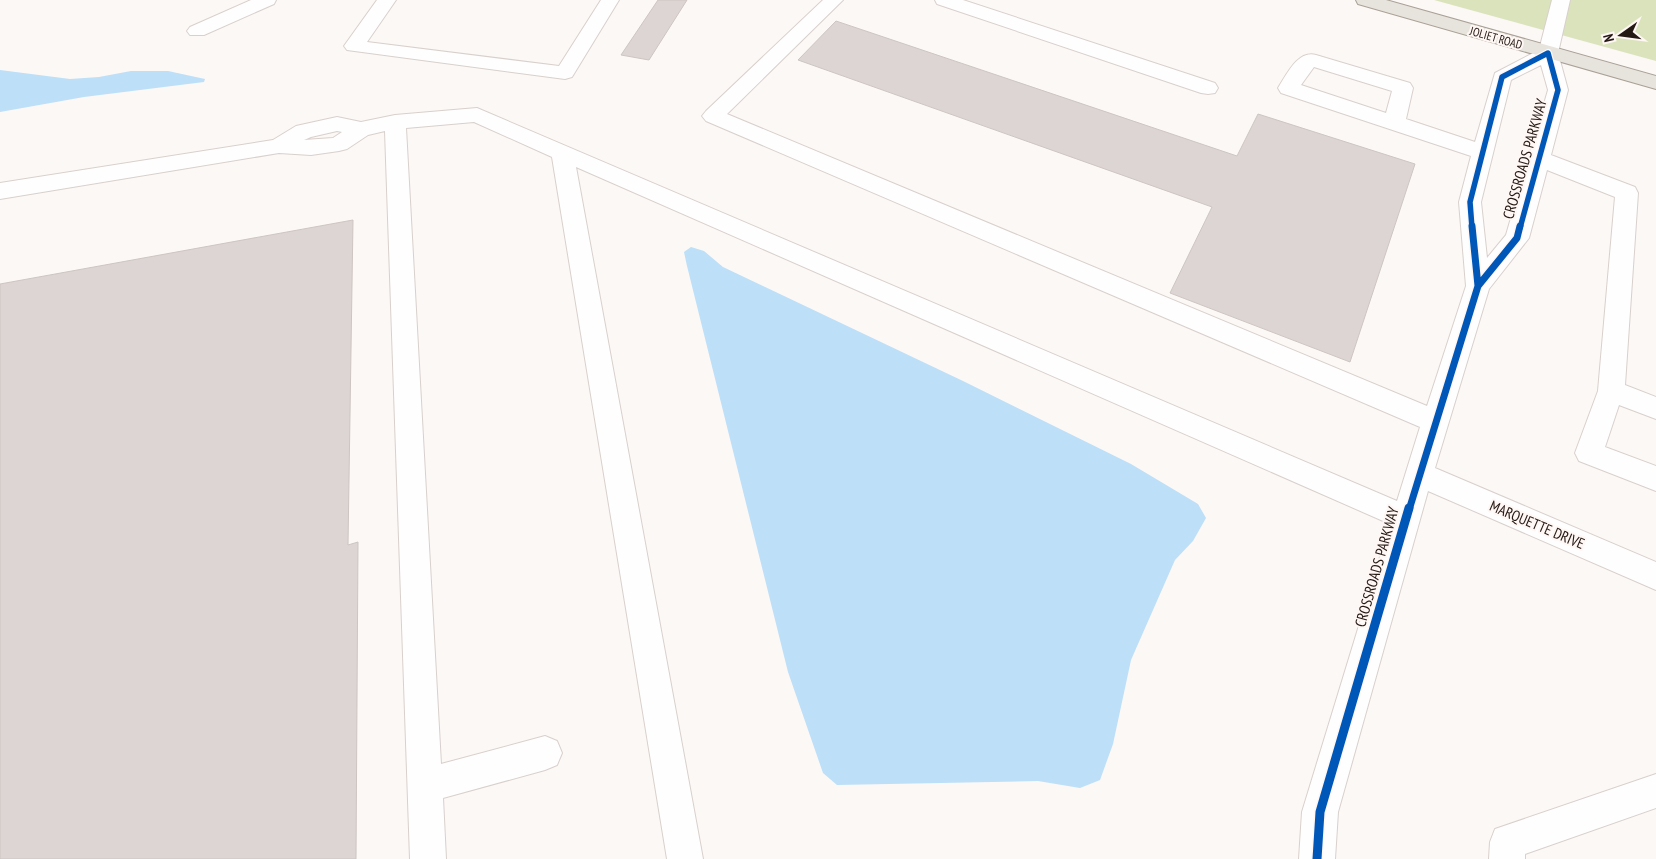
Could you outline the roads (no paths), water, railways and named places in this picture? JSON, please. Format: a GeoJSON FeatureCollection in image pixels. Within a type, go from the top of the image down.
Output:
{"type":"FeatureCollection","features":[{"type":"Feature","properties":{"kind":"main road","name":"JOLIET ROAD"},"geometry":{"type":"LineString","coordinates":[[1365,0],[1656,83]]}},
{"type":"Feature","properties":{"kind":"street"},"geometry":{"type":"LineString","coordinates":[[197,31],[267,0]]}},
{"type":"Feature","properties":{"kind":"street"},"geometry":{"type":"LineString","coordinates":[[387,0],[354,46],[565,73],[610,0]]}},
{"type":"Feature","properties":{"kind":"street"},"geometry":{"type":"LineString","coordinates":[[834,0],[713,116],[1436,422]]}},
{"type":"Feature","properties":{"kind":"street"},"geometry":{"type":"LineString","coordinates":[[944,0],[1208,88]]}},
{"type":"Feature","properties":{"kind":"street"},"geometry":{"type":"LineString","coordinates":[[1548,53],[1561,0]]}},
{"type":"Feature","properties":{"kind":"street","name":"CROSSROADS PARKWAY"},"geometry":{"type":"LineString","coordinates":[[1317,859],[1320,812],[1419,474],[1478,286],[1517,238],[1558,90],[1548,53],[1502,77],[1470,202],[1478,286]]}},
{"type":"Feature","properties":{"kind":"street"},"geometry":{"type":"LineString","coordinates":[[1394,123],[1403,88],[1309,59],[1288,88],[1368,114],[1394,123],[1483,152]]}},
{"type":"Feature","properties":{"kind":"street"},"geometry":{"type":"LineString","coordinates":[[0,191],[279,146],[304,131],[337,124],[361,129],[395,122],[477,115],[794,256],[1406,518]]}},
{"type":"Feature","properties":{"kind":"street"},"geometry":{"type":"LineString","coordinates":[[395,122],[428,859]]}},
{"type":"Feature","properties":{"kind":"street"},"geometry":{"type":"LineString","coordinates":[[562,152],[685,859]]}},
{"type":"Feature","properties":{"kind":"street"},"geometry":{"type":"LineString","coordinates":[[1539,158],[1627,193],[1611,391],[1589,453],[1656,479]]}},
{"type":"Feature","properties":{"kind":"street"},"geometry":{"type":"LineString","coordinates":[[1611,391],[1656,408]]}},
{"type":"Feature","properties":{"kind":"street","name":"MARQUETTE DRIVE"},"geometry":{"type":"LineString","coordinates":[[1419,474],[1656,576]]}},
{"type":"Feature","properties":{"kind":"street"},"geometry":{"type":"LineString","coordinates":[[425,786],[545,753]]}},
{"type":"Feature","properties":{"kind":"street"},"geometry":{"type":"LineString","coordinates":[[1507,859],[1508,842],[1656,791]]}},
{"type":"Feature","properties":{"kind":"water"},"geometry":{"type":"Polygon","coordinates":[[[0,70],[70,79],[99,77],[131,71],[168,71],[205,79],[204,82],[84,97],[0,112],[0,70]]]}},
{"type":"Feature","properties":{"kind":"water"},"geometry":{"type":"Polygon","coordinates":[[[691,247],[704,251],[723,267],[963,381],[1131,464],[1198,504],[1206,518],[1193,541],[1175,560],[1131,660],[1113,744],[1100,780],[1080,788],[1038,781],[837,785],[823,773],[788,672],[687,266],[684,252],[691,247]]]}}]}
